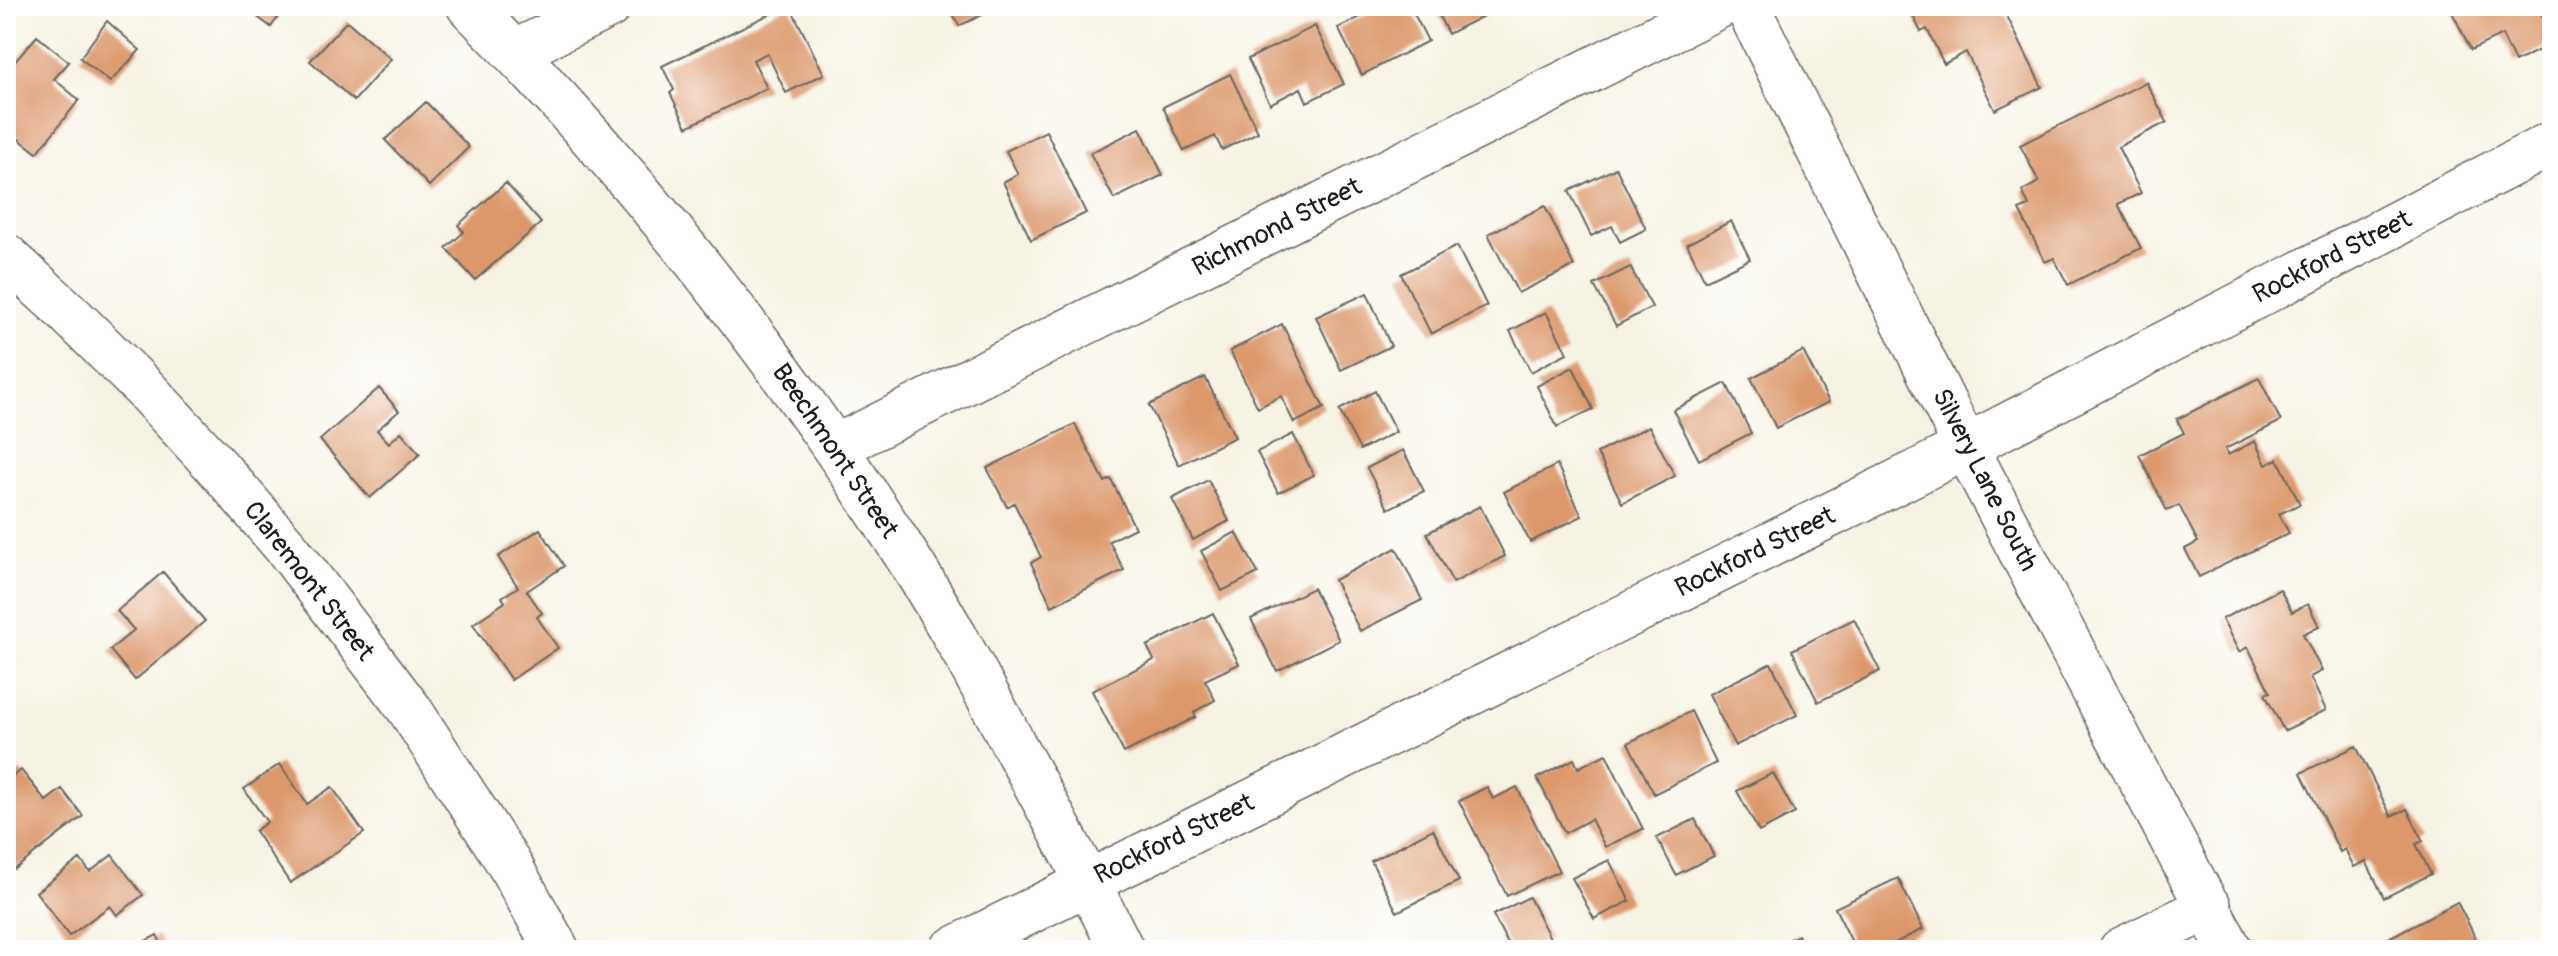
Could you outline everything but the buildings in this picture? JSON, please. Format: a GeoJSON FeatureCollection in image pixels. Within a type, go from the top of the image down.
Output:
{"type":"FeatureCollection","features":[{"type":"Feature","properties":{"kind":"street","name":"Beechmont Street"},"geometry":{"type":"LineString","coordinates":[[469,6],[603,148],[680,239],[836,447],[910,560],[970,662],[1122,950]]}},
{"type":"Feature","properties":{"kind":"street"},"geometry":{"type":"LineString","coordinates":[[515,52],[609,6]]}},
{"type":"Feature","properties":{"kind":"street","name":"Richmond Street"},"geometry":{"type":"LineString","coordinates":[[836,447],[1719,6]]}},
{"type":"Feature","properties":{"kind":"street","name":"Silvery Lane South"},"geometry":{"type":"LineString","coordinates":[[1747,6],[1966,447],[2230,950]]}},
{"type":"Feature","properties":{"kind":"street","name":"Rockford Street"},"geometry":{"type":"LineString","coordinates":[[952,950],[1966,447],[2552,143]]}},
{"type":"Feature","properties":{"kind":"street","name":"Claremont Street"},"geometry":{"type":"LineString","coordinates":[[6,256],[145,389],[290,552],[410,710],[508,862],[557,950]]}},
{"type":"Feature","properties":{"kind":"street"},"geometry":{"type":"LineString","coordinates":[[2121,950],[2209,907]]}}]}
